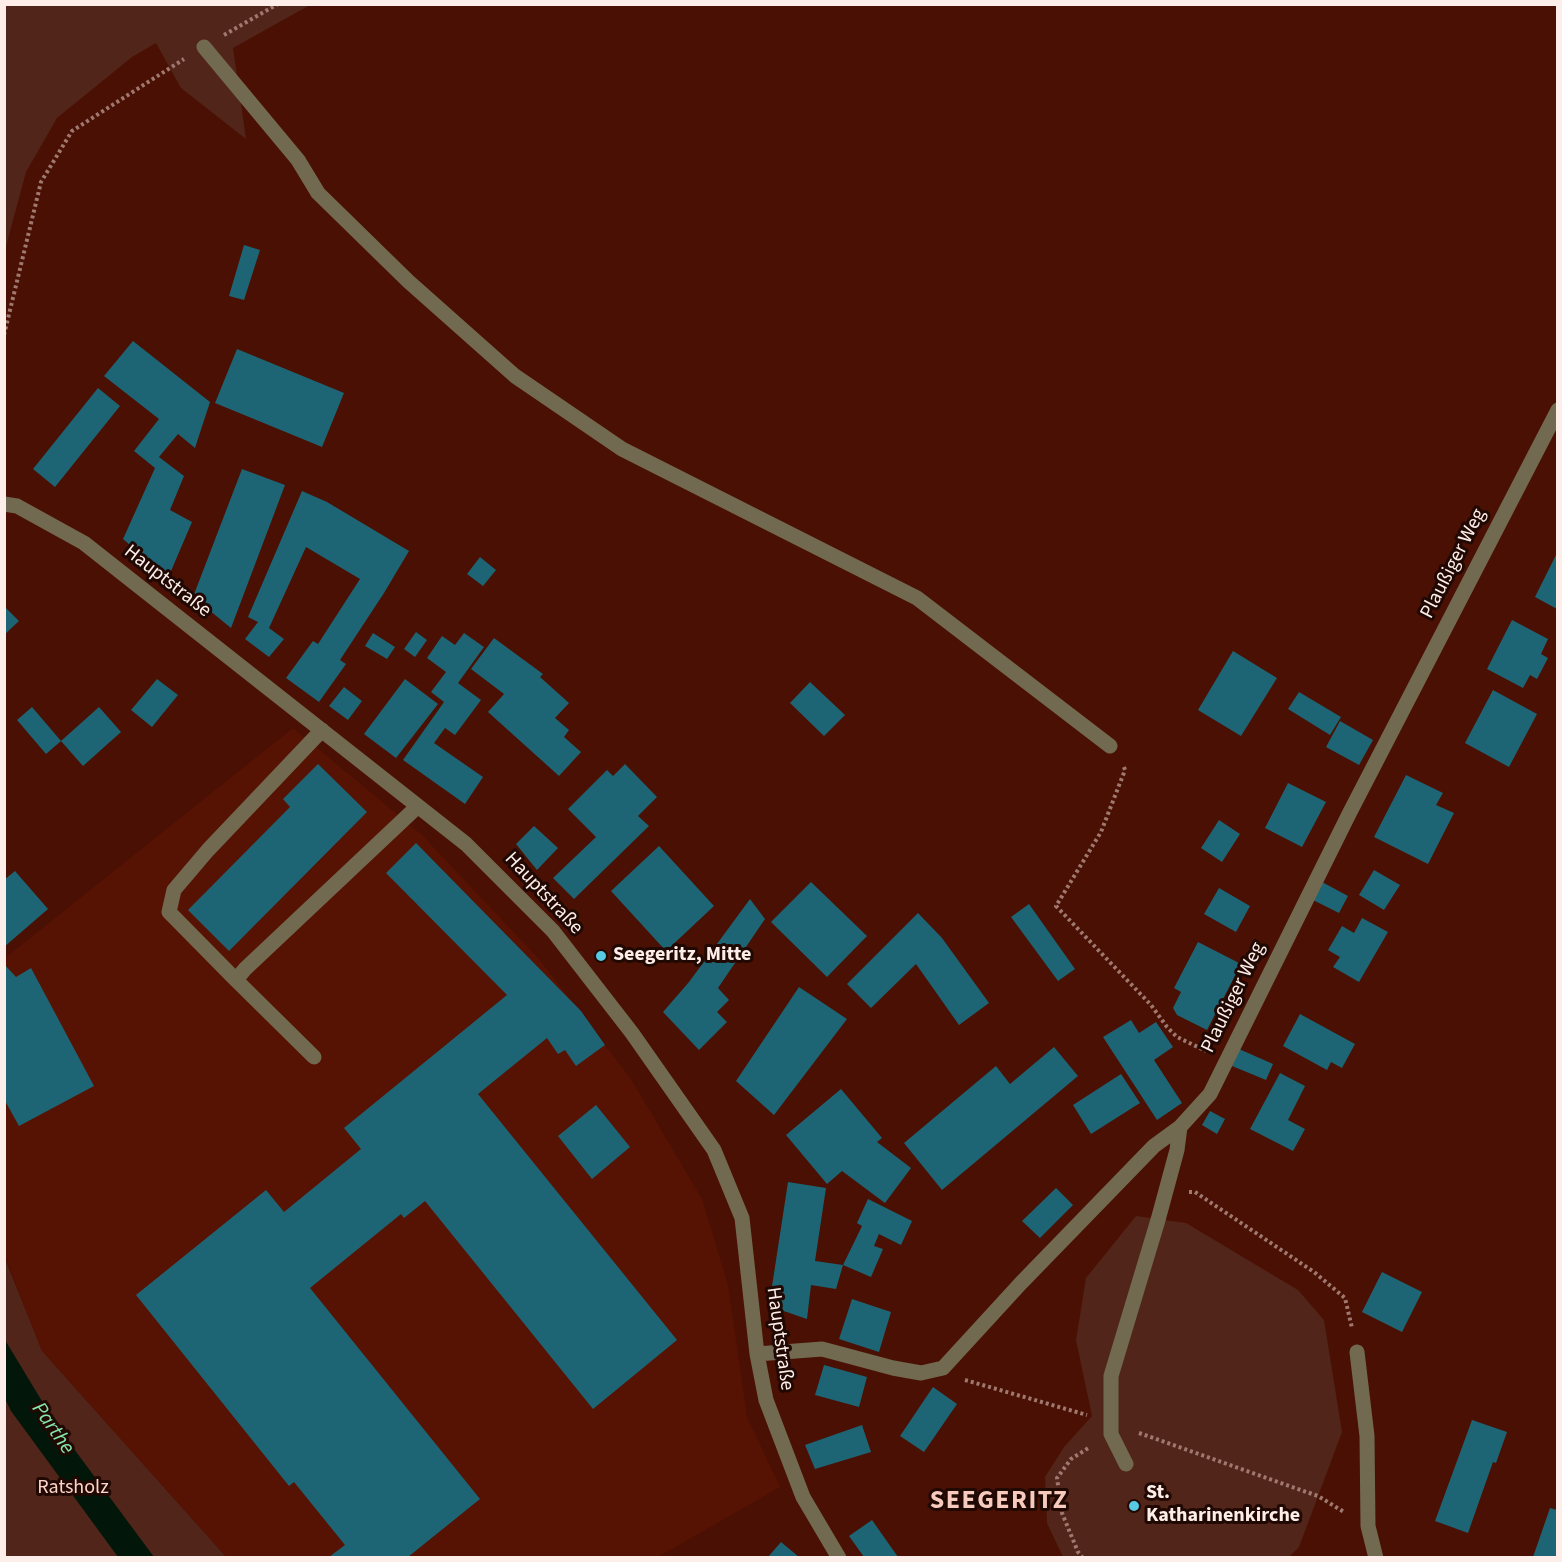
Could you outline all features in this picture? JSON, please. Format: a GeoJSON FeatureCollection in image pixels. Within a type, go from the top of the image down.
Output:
{"type":"FeatureCollection","features":[{"type":"Feature","properties":{"kind":"street"},"geometry":{"type":"LineString","coordinates":[[204,47],[291,152],[318,193],[408,281],[515,376],[622,449],[917,598],[1110,746]]}},
{"type":"Feature","properties":{"kind":"street","name":"Plaußiger Weg"},"geometry":{"type":"LineString","coordinates":[[757,1354],[822,1349],[921,1374],[943,1368],[1154,1146],[1180,1127],[1210,1094],[1349,814],[1557,410]]}},
{"type":"Feature","properties":{"kind":"street","name":"Hauptstraße"},"geometry":{"type":"LineString","coordinates":[[4,504],[17,506],[84,543],[466,844],[553,931],[632,1033],[714,1150],[742,1218],[757,1354],[766,1400],[803,1497],[839,1557]]}},
{"type":"Feature","properties":{"kind":"street"},"geometry":{"type":"LineString","coordinates":[[314,1057],[194,940],[169,912],[174,890],[208,850],[322,730]]}},
{"type":"Feature","properties":{"kind":"street"},"geometry":{"type":"LineString","coordinates":[[236,980],[418,806]]}},
{"type":"Feature","properties":{"kind":"street"},"geometry":{"type":"LineString","coordinates":[[1126,1464],[1111,1434],[1111,1376],[1177,1150],[1180,1127]]}},
{"type":"Feature","properties":{"kind":"street"},"geometry":{"type":"LineString","coordinates":[[1358,1352],[1367,1436],[1368,1526],[1376,1557]]}},
{"type":"Feature","properties":{"kind":"path"},"geometry":{"type":"LineString","coordinates":[[4,335],[41,182],[72,131],[204,47],[278,4]]}},
{"type":"Feature","properties":{"kind":"path"},"geometry":{"type":"LineString","coordinates":[[1110,746],[1125,770],[1101,832],[1056,906],[1151,1005],[1177,1037],[1226,1062]]}},
{"type":"Feature","properties":{"kind":"path"},"geometry":{"type":"LineString","coordinates":[[1165,1192],[1196,1192],[1314,1272],[1345,1299],[1358,1352]]}},
{"type":"Feature","properties":{"kind":"path"},"geometry":{"type":"LineString","coordinates":[[959,1378],[1092,1416]]}},
{"type":"Feature","properties":{"kind":"path"},"geometry":{"type":"LineString","coordinates":[[1083,1557],[1078,1552],[1062,1513],[1057,1478],[1071,1459],[1111,1434],[1139,1433],[1318,1496],[1368,1526]]}},
{"type":"Feature","properties":{"kind":"shaded area"},"geometry":{"type":"Polygon","coordinates":[[[293,728],[422,835],[539,959],[631,1079],[702,1199],[728,1285],[747,1417],[780,1487],[658,1557],[226,1557],[42,1351],[5,1256],[5,958],[293,728]]]}},
{"type":"Feature","properties":{"kind":"green space"},"geometry":{"type":"Polygon","coordinates":[[[5,5],[310,5],[233,48],[246,139],[181,88],[156,43],[132,57],[57,118],[26,172],[5,250],[5,5]]]}},
{"type":"Feature","properties":{"kind":"green space"},"geometry":{"type":"Polygon","coordinates":[[[1136,1216],[1186,1223],[1298,1290],[1324,1320],[1342,1432],[1299,1547],[1289,1557],[1063,1557],[1047,1523],[1045,1477],[1064,1447],[1092,1416],[1076,1340],[1086,1278],[1136,1216]]]}},
{"type":"Feature","properties":{"kind":"green space","name":"Ratsholz"},"geometry":{"type":"Polygon","coordinates":[[[4,1256],[42,1351],[226,1557],[5,1557],[4,1256]]]}},
{"type":"Feature","properties":{"kind":"water","name":"Parthe"},"geometry":{"type":"Polygon","coordinates":[[[5,1340],[57,1426],[154,1557],[118,1557],[11,1411],[5,1399],[5,1340]]]}},
{"type":"Feature","properties":{"kind":"building"},"geometry":{"type":"Polygon","coordinates":[[[244,245],[260,250],[244,300],[229,296],[244,245]]]}},
{"type":"Feature","properties":{"kind":"building"},"geometry":{"type":"Polygon","coordinates":[[[133,341],[210,402],[195,448],[178,434],[159,457],[184,476],[170,510],[192,522],[168,578],[123,539],[155,468],[134,451],[159,419],[104,376],[133,341]]]}},
{"type":"Feature","properties":{"kind":"building"},"geometry":{"type":"Polygon","coordinates":[[[237,349],[344,393],[322,447],[215,403],[237,349]]]}},
{"type":"Feature","properties":{"kind":"building"},"geometry":{"type":"Polygon","coordinates":[[[98,388],[120,406],[55,487],[33,469],[98,388]]]}},
{"type":"Feature","properties":{"kind":"building"},"geometry":{"type":"Polygon","coordinates":[[[242,469],[285,485],[231,628],[193,597],[242,469]]]}},
{"type":"Feature","properties":{"kind":"building"},"geometry":{"type":"Polygon","coordinates":[[[302,491],[327,502],[409,551],[340,660],[346,664],[319,702],[286,678],[313,641],[318,644],[360,579],[306,547],[269,628],[284,639],[269,657],[245,639],[258,622],[248,617],[302,491]]]}},
{"type":"Feature","properties":{"kind":"building"},"geometry":{"type":"Polygon","coordinates":[[[1557,553],[1557,609],[1535,597],[1557,553]]]}},
{"type":"Feature","properties":{"kind":"building"},"geometry":{"type":"Polygon","coordinates":[[[480,557],[496,570],[483,586],[467,574],[480,557]]]}},
{"type":"Feature","properties":{"kind":"building"},"geometry":{"type":"Polygon","coordinates":[[[4,606],[19,621],[4,635],[4,606]]]}},
{"type":"Feature","properties":{"kind":"building"},"geometry":{"type":"Polygon","coordinates":[[[1512,620],[1548,639],[1541,654],[1548,658],[1537,679],[1530,675],[1523,688],[1487,669],[1512,620]]]}},
{"type":"Feature","properties":{"kind":"building"},"geometry":{"type":"Polygon","coordinates":[[[416,632],[427,640],[415,657],[404,649],[416,632]]]}},
{"type":"Feature","properties":{"kind":"building"},"geometry":{"type":"Polygon","coordinates":[[[373,633],[395,647],[387,659],[365,646],[373,633]]]}},
{"type":"Feature","properties":{"kind":"building"},"geometry":{"type":"Polygon","coordinates":[[[464,633],[484,647],[458,683],[481,700],[455,735],[445,728],[434,743],[483,777],[465,804],[403,760],[444,702],[431,692],[446,672],[427,658],[442,636],[455,645],[464,633]]]}},
{"type":"Feature","properties":{"kind":"building"},"geometry":{"type":"Polygon","coordinates":[[[494,638],[543,674],[540,677],[569,703],[555,718],[569,730],[564,737],[581,752],[559,776],[488,712],[504,694],[471,669],[494,638]]]}},
{"type":"Feature","properties":{"kind":"building"},"geometry":{"type":"Polygon","coordinates":[[[1233,651],[1277,678],[1241,736],[1198,710],[1233,651]]]}},
{"type":"Feature","properties":{"kind":"building"},"geometry":{"type":"Polygon","coordinates":[[[157,679],[178,695],[152,727],[131,710],[157,679]]]}},
{"type":"Feature","properties":{"kind":"building"},"geometry":{"type":"Polygon","coordinates":[[[405,679],[438,704],[396,758],[364,734],[405,679]]]}},
{"type":"Feature","properties":{"kind":"building"},"geometry":{"type":"Polygon","coordinates":[[[810,682],[845,715],[824,736],[790,703],[810,682]]]}},
{"type":"Feature","properties":{"kind":"building"},"geometry":{"type":"Polygon","coordinates":[[[344,687],[362,701],[348,720],[329,706],[344,687]]]}},
{"type":"Feature","properties":{"kind":"building"},"geometry":{"type":"Polygon","coordinates":[[[1493,690],[1537,714],[1509,767],[1465,743],[1493,690]]]}},
{"type":"Feature","properties":{"kind":"building"},"geometry":{"type":"Polygon","coordinates":[[[1299,692],[1341,717],[1330,735],[1288,709],[1299,692]]]}},
{"type":"Feature","properties":{"kind":"building"},"geometry":{"type":"Polygon","coordinates":[[[32,707],[61,741],[46,754],[17,720],[32,707]]]}},
{"type":"Feature","properties":{"kind":"building"},"geometry":{"type":"Polygon","coordinates":[[[99,707],[121,732],[83,766],[61,741],[99,707]]]}},
{"type":"Feature","properties":{"kind":"building"},"geometry":{"type":"Polygon","coordinates":[[[1340,721],[1373,740],[1359,765],[1326,747],[1340,721]]]}},
{"type":"Feature","properties":{"kind":"building"},"geometry":{"type":"Polygon","coordinates":[[[318,764],[367,812],[229,951],[188,910],[290,807],[283,799],[318,764]]]}},
{"type":"Feature","properties":{"kind":"building"},"geometry":{"type":"Polygon","coordinates":[[[625,764],[657,797],[638,816],[649,826],[574,899],[553,878],[596,837],[568,809],[607,770],[613,776],[625,764]]]}},
{"type":"Feature","properties":{"kind":"building"},"geometry":{"type":"Polygon","coordinates":[[[1406,775],[1443,793],[1436,805],[1454,813],[1428,864],[1374,837],[1406,775]]]}},
{"type":"Feature","properties":{"kind":"building"},"geometry":{"type":"Polygon","coordinates":[[[1288,783],[1326,802],[1302,847],[1265,828],[1288,783]]]}},
{"type":"Feature","properties":{"kind":"building"},"geometry":{"type":"Polygon","coordinates":[[[1219,820],[1240,834],[1222,862],[1201,848],[1219,820]]]}},
{"type":"Feature","properties":{"kind":"building"},"geometry":{"type":"Polygon","coordinates":[[[534,826],[558,848],[537,870],[516,844],[534,826]]]}},
{"type":"Feature","properties":{"kind":"building"},"geometry":{"type":"Polygon","coordinates":[[[416,843],[581,1011],[605,1045],[576,1066],[565,1050],[558,1054],[547,1038],[478,1094],[677,1340],[593,1409],[425,1201],[404,1218],[401,1214],[310,1288],[480,1499],[408,1557],[329,1557],[345,1545],[294,1482],[289,1486],[136,1295],[266,1190],[284,1212],[361,1149],[344,1128],[507,995],[386,873],[416,843]]]}},
{"type":"Feature","properties":{"kind":"building"},"geometry":{"type":"Polygon","coordinates":[[[659,846],[714,906],[666,951],[611,891],[659,846]]]}},
{"type":"Feature","properties":{"kind":"building"},"geometry":{"type":"Polygon","coordinates":[[[1374,870],[1400,885],[1384,910],[1359,895],[1374,870]]]}},
{"type":"Feature","properties":{"kind":"building"},"geometry":{"type":"Polygon","coordinates":[[[15,871],[48,909],[4,947],[4,880],[15,871]]]}},
{"type":"Feature","properties":{"kind":"building"},"geometry":{"type":"Polygon","coordinates":[[[811,882],[867,936],[827,977],[771,922],[811,882]]]}},
{"type":"Feature","properties":{"kind":"building"},"geometry":{"type":"Polygon","coordinates":[[[1322,882],[1348,896],[1339,913],[1313,900],[1322,882]]]}},
{"type":"Feature","properties":{"kind":"building"},"geometry":{"type":"Polygon","coordinates":[[[1219,888],[1250,906],[1236,932],[1204,914],[1219,888]]]}},
{"type":"Feature","properties":{"kind":"building"},"geometry":{"type":"Polygon","coordinates":[[[750,899],[765,919],[718,988],[729,1000],[717,1012],[727,1022],[699,1050],[663,1012],[689,982],[750,899]]]}},
{"type":"Feature","properties":{"kind":"building"},"geometry":{"type":"Polygon","coordinates":[[[1029,904],[1075,969],[1058,981],[1011,917],[1029,904]]]}},
{"type":"Feature","properties":{"kind":"building"},"geometry":{"type":"Polygon","coordinates":[[[918,913],[942,938],[989,1003],[959,1025],[916,964],[871,1008],[847,984],[918,913]]]}},
{"type":"Feature","properties":{"kind":"building"},"geometry":{"type":"Polygon","coordinates":[[[1362,918],[1388,932],[1359,982],[1333,967],[1340,957],[1328,950],[1342,926],[1354,933],[1362,918]]]}},
{"type":"Feature","properties":{"kind":"building"},"geometry":{"type":"Polygon","coordinates":[[[1198,942],[1241,964],[1207,1030],[1177,1015],[1173,1008],[1181,992],[1174,988],[1198,942]]]}},
{"type":"Feature","properties":{"kind":"building"},"geometry":{"type":"Polygon","coordinates":[[[4,964],[16,977],[31,968],[94,1086],[19,1126],[4,1099],[4,964]]]}},
{"type":"Feature","properties":{"kind":"building"},"geometry":{"type":"Polygon","coordinates":[[[799,987],[847,1019],[774,1115],[736,1081],[799,987]]]}},
{"type":"Feature","properties":{"kind":"building"},"geometry":{"type":"Polygon","coordinates":[[[1300,1014],[1355,1044],[1342,1068],[1331,1062],[1327,1070],[1283,1046],[1300,1014]]]}},
{"type":"Feature","properties":{"kind":"building"},"geometry":{"type":"Polygon","coordinates":[[[1131,1020],[1139,1033],[1156,1022],[1173,1047],[1154,1060],[1182,1103],[1157,1120],[1103,1037],[1131,1020]]]}},
{"type":"Feature","properties":{"kind":"building"},"geometry":{"type":"Polygon","coordinates":[[[1054,1047],[1078,1076],[942,1190],[904,1143],[996,1066],[1010,1084],[1054,1047]]]}},
{"type":"Feature","properties":{"kind":"building"},"geometry":{"type":"Polygon","coordinates":[[[1239,1049],[1273,1064],[1266,1080],[1232,1066],[1239,1049]]]}},
{"type":"Feature","properties":{"kind":"building"},"geometry":{"type":"Polygon","coordinates":[[[1280,1073],[1305,1086],[1288,1120],[1305,1129],[1293,1151],[1250,1129],[1280,1073]]]}},
{"type":"Feature","properties":{"kind":"building"},"geometry":{"type":"Polygon","coordinates":[[[1121,1074],[1140,1103],[1091,1134],[1073,1105],[1121,1074]]]}},
{"type":"Feature","properties":{"kind":"building"},"geometry":{"type":"Polygon","coordinates":[[[841,1089],[882,1138],[877,1142],[911,1168],[885,1203],[842,1171],[827,1184],[786,1135],[841,1089]]]}},
{"type":"Feature","properties":{"kind":"building"},"geometry":{"type":"Polygon","coordinates":[[[596,1105],[630,1147],[592,1179],[558,1136],[596,1105]]]}},
{"type":"Feature","properties":{"kind":"building"},"geometry":{"type":"Polygon","coordinates":[[[1210,1111],[1225,1119],[1217,1134],[1202,1125],[1210,1111]]]}},
{"type":"Feature","properties":{"kind":"building"},"geometry":{"type":"Polygon","coordinates":[[[788,1182],[826,1188],[815,1261],[843,1265],[836,1289],[811,1285],[807,1319],[769,1306],[788,1182]]]}},
{"type":"Feature","properties":{"kind":"building"},"geometry":{"type":"Polygon","coordinates":[[[1056,1188],[1073,1205],[1040,1238],[1022,1221],[1056,1188]]]}},
{"type":"Feature","properties":{"kind":"building"},"geometry":{"type":"Polygon","coordinates":[[[868,1199],[912,1221],[901,1245],[879,1234],[874,1246],[883,1249],[871,1277],[843,1265],[862,1226],[857,1223],[868,1199]]]}},
{"type":"Feature","properties":{"kind":"building"},"geometry":{"type":"Polygon","coordinates":[[[1382,1272],[1422,1292],[1402,1332],[1362,1312],[1382,1272]]]}},
{"type":"Feature","properties":{"kind":"building"},"geometry":{"type":"Polygon","coordinates":[[[852,1299],[891,1312],[879,1352],[839,1339],[852,1299]]]}},
{"type":"Feature","properties":{"kind":"building"},"geometry":{"type":"Polygon","coordinates":[[[824,1365],[867,1377],[859,1407],[815,1395],[824,1365]]]}},
{"type":"Feature","properties":{"kind":"building"},"geometry":{"type":"Polygon","coordinates":[[[933,1387],[957,1404],[924,1452],[900,1436],[933,1387]]]}},
{"type":"Feature","properties":{"kind":"building"},"geometry":{"type":"Polygon","coordinates":[[[1472,1420],[1507,1432],[1496,1463],[1493,1462],[1468,1533],[1435,1521],[1472,1420]]]}},
{"type":"Feature","properties":{"kind":"building"},"geometry":{"type":"Polygon","coordinates":[[[862,1425],[871,1452],[815,1469],[805,1445],[862,1425]]]}},
{"type":"Feature","properties":{"kind":"building"},"geometry":{"type":"Polygon","coordinates":[[[1550,1508],[1557,1510],[1557,1557],[1533,1557],[1550,1508]]]}},
{"type":"Feature","properties":{"kind":"building"},"geometry":{"type":"Polygon","coordinates":[[[872,1520],[898,1557],[864,1557],[849,1536],[872,1520]]]}},
{"type":"Feature","properties":{"kind":"building"},"geometry":{"type":"Polygon","coordinates":[[[781,1542],[799,1557],[768,1557],[781,1542]]]}},
{"type":"Feature","properties":{"kind":"place","name":"Seegeritz, Mitte"},"geometry":{"type":"Point","coordinates":[601,956]}},
{"type":"Feature","properties":{"kind":"place","name":"St. Katharinenkirche"},"geometry":{"type":"Point","coordinates":[1134,1506]}},
{"type":"Feature","properties":{"kind":"district","name":"SEEGERITZ"},"geometry":{"type":"Point","coordinates":[999,1502]}}]}
